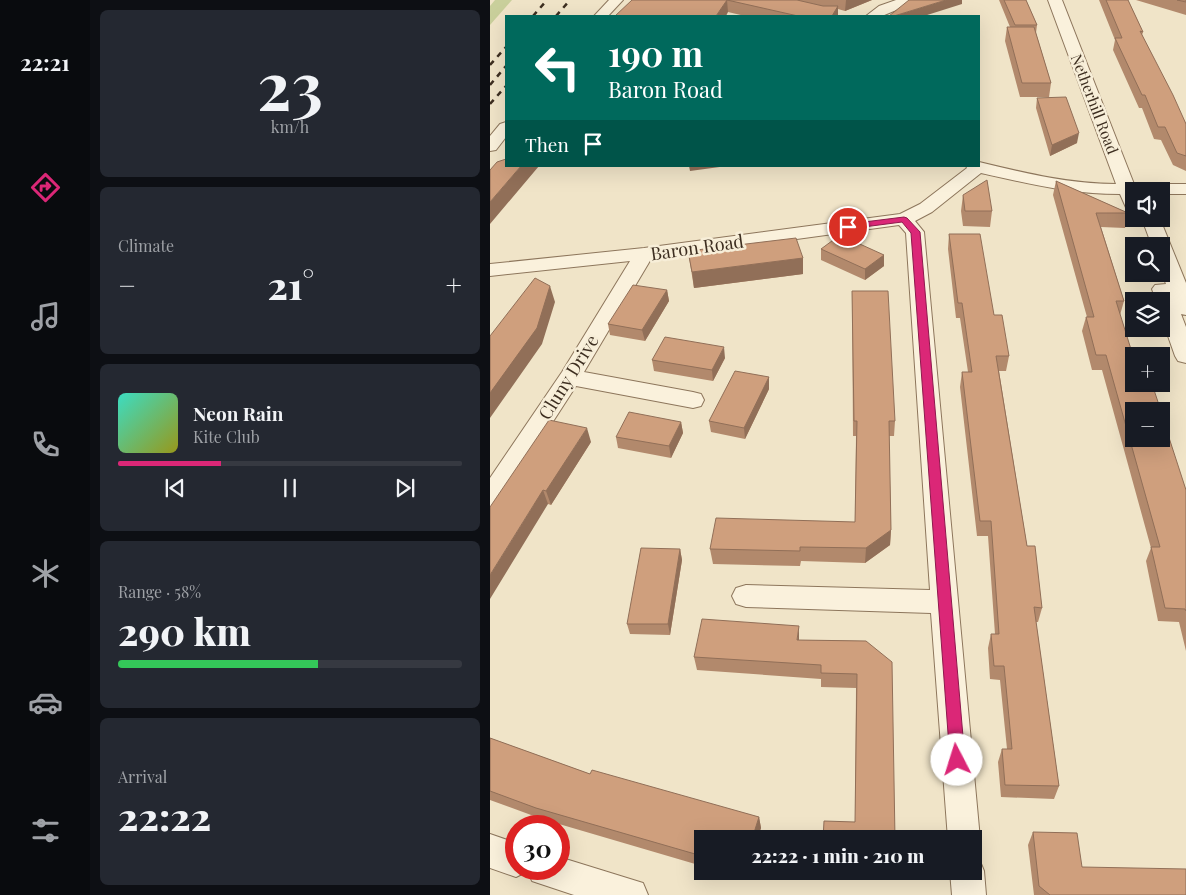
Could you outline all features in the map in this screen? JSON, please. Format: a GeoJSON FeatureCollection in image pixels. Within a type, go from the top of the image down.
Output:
{"type":"FeatureCollection","features":[{"type":"Feature","properties":{"kind":"street"},"geometry":{"type":"LineString","coordinates":[[602,15],[616,0]]}},
{"type":"Feature","properties":{"kind":"street"},"geometry":{"type":"LineString","coordinates":[[875,15],[884,9],[908,0]]}},
{"type":"Feature","properties":{"kind":"street","name":"Netherhill Road"},"geometry":{"type":"LineString","coordinates":[[1055,0],[1133,182]]}},
{"type":"Feature","properties":{"kind":"street","name":"Netherhill Road"},"geometry":{"type":"LineString","coordinates":[[1064,0],[1133,182]]}},
{"type":"Feature","properties":{"kind":"street"},"geometry":{"type":"LineString","coordinates":[[505,128],[490,147],[505,150]]}},
{"type":"Feature","properties":{"kind":"street"},"geometry":{"type":"LineString","coordinates":[[976,167],[1056,185],[1088,189],[1125,190]]}},
{"type":"Feature","properties":{"kind":"street","name":"Baron Road"},"geometry":{"type":"LineString","coordinates":[[490,270],[644,254],[904,219],[926,208],[976,167]]}},
{"type":"Feature","properties":{"kind":"street"},"geometry":{"type":"LineString","coordinates":[[1170,190],[1186,190]]}},
{"type":"Feature","properties":{"kind":"street"},"geometry":{"type":"LineString","coordinates":[[904,219],[916,232],[963,830]]}},
{"type":"Feature","properties":{"kind":"street"},"geometry":{"type":"LineString","coordinates":[[1154,227],[1186,309]]}},
{"type":"Feature","properties":{"kind":"street","name":"Cluny Drive"},"geometry":{"type":"LineString","coordinates":[[490,498],[570,377],[644,254]]}},
{"type":"Feature","properties":{"kind":"street"},"geometry":{"type":"LineString","coordinates":[[1160,282],[1186,356]]}},
{"type":"Feature","properties":{"kind":"street"},"geometry":{"type":"LineString","coordinates":[[570,377],[693,400]]}},
{"type":"Feature","properties":{"kind":"street"},"geometry":{"type":"LineString","coordinates":[[746,596],[944,602]]}},
{"type":"Feature","properties":{"kind":"street"},"geometry":{"type":"LineString","coordinates":[[490,852],[505,857]]}},
{"type":"Feature","properties":{"kind":"street"},"geometry":{"type":"LineString","coordinates":[[570,877],[630,895]]}},
{"type":"Feature","properties":{"kind":"street"},"geometry":{"type":"LineString","coordinates":[[968,880],[969,895]]}},
{"type":"Feature","properties":{"kind":"green space"},"geometry":{"type":"Polygon","coordinates":[[[495,0],[512,0],[490,25],[490,6],[495,0]]]}},
{"type":"Feature","properties":{"kind":"building"},"geometry":{"type":"Polygon","coordinates":[[[632,0],[727,0],[717,15],[616,15],[632,0]]]}},
{"type":"Feature","properties":{"kind":"building"},"geometry":{"type":"Polygon","coordinates":[[[727,0],[797,0],[823,6],[838,6],[833,15],[794,15],[727,0]]]}},
{"type":"Feature","properties":{"kind":"building"},"geometry":{"type":"Polygon","coordinates":[[[909,0],[946,0],[897,15],[890,15],[909,0]]]}},
{"type":"Feature","properties":{"kind":"building"},"geometry":{"type":"Polygon","coordinates":[[[1004,0],[1026,0],[1037,25],[1015,25],[1004,0]]]}},
{"type":"Feature","properties":{"kind":"building"},"geometry":{"type":"Polygon","coordinates":[[[1106,0],[1128,0],[1143,32],[1140,31],[1186,124],[1186,156],[1177,153],[1165,127],[1158,127],[1145,95],[1142,95],[1115,38],[1122,38],[1106,0]]]}},
{"type":"Feature","properties":{"kind":"building"},"geometry":{"type":"Polygon","coordinates":[[[1007,27],[1034,27],[1051,83],[1022,83],[1007,27]]]}},
{"type":"Feature","properties":{"kind":"building"},"geometry":{"type":"Polygon","coordinates":[[[1066,97],[1079,133],[1052,145],[1037,98],[1066,97]]]}},
{"type":"Feature","properties":{"kind":"building"},"geometry":{"type":"Polygon","coordinates":[[[505,159],[505,167],[520,167],[490,202],[490,170],[497,162],[505,159]]]}},
{"type":"Feature","properties":{"kind":"building"},"geometry":{"type":"Polygon","coordinates":[[[987,180],[992,211],[965,211],[963,195],[987,180]]]}},
{"type":"Feature","properties":{"kind":"building"},"geometry":{"type":"Polygon","coordinates":[[[1056,181],[1125,212],[1096,213],[1124,301],[1116,301],[1125,330],[1125,337],[1127,337],[1130,347],[1125,347],[1125,392],[1155,392],[1158,402],[1125,402],[1125,423],[1106,355],[1096,355],[1086,317],[1094,317],[1056,181]]]}},
{"type":"Feature","properties":{"kind":"building"},"geometry":{"type":"Polygon","coordinates":[[[949,234],[980,234],[994,315],[1002,315],[1009,356],[996,356],[1027,546],[1035,546],[1042,608],[1034,607],[1059,786],[1005,785],[1002,749],[1012,749],[1004,666],[994,666],[991,634],[999,634],[991,521],[980,521],[962,372],[972,372],[962,303],[958,303],[949,234]]]}},
{"type":"Feature","properties":{"kind":"building"},"geometry":{"type":"Polygon","coordinates":[[[840,235],[884,255],[865,269],[821,249],[840,235]]]}},
{"type":"Feature","properties":{"kind":"building"},"geometry":{"type":"Polygon","coordinates":[[[796,238],[803,258],[692,272],[688,251],[796,238]]]}},
{"type":"Feature","properties":{"kind":"building"},"geometry":{"type":"Polygon","coordinates":[[[535,278],[550,286],[537,328],[490,393],[490,336],[535,278]]]}},
{"type":"Feature","properties":{"kind":"building"},"geometry":{"type":"Polygon","coordinates":[[[633,285],[667,290],[642,330],[608,324],[633,285]]]}},
{"type":"Feature","properties":{"kind":"building"},"geometry":{"type":"Polygon","coordinates":[[[852,291],[888,291],[895,421],[889,421],[891,530],[866,548],[800,547],[800,551],[710,549],[716,518],[855,522],[857,421],[854,421],[852,291]]]}},
{"type":"Feature","properties":{"kind":"building"},"geometry":{"type":"Polygon","coordinates":[[[665,337],[724,347],[712,370],[652,360],[665,337]]]}},
{"type":"Feature","properties":{"kind":"building"},"geometry":{"type":"Polygon","coordinates":[[[735,371],[769,377],[744,428],[709,421],[735,371]]]}},
{"type":"Feature","properties":{"kind":"building"},"geometry":{"type":"Polygon","coordinates":[[[629,412],[681,422],[669,446],[616,437],[629,412]]]}},
{"type":"Feature","properties":{"kind":"building"},"geometry":{"type":"Polygon","coordinates":[[[549,420],[587,428],[546,491],[543,490],[490,575],[490,507],[549,420]]]}},
{"type":"Feature","properties":{"kind":"building"},"geometry":{"type":"Polygon","coordinates":[[[1170,441],[1186,490],[1186,611],[1185,609],[1165,608],[1151,547],[1160,547],[1132,447],[1170,447],[1170,441]]]}},
{"type":"Feature","properties":{"kind":"building"},"geometry":{"type":"Polygon","coordinates":[[[641,548],[680,549],[668,624],[627,624],[641,548]]]}},
{"type":"Feature","properties":{"kind":"building"},"geometry":{"type":"Polygon","coordinates":[[[702,619],[799,626],[797,640],[866,641],[892,662],[895,830],[824,830],[824,821],[855,822],[857,674],[821,673],[821,665],[694,657],[702,619]]]}},
{"type":"Feature","properties":{"kind":"building"},"geometry":{"type":"Polygon","coordinates":[[[490,738],[590,774],[592,770],[759,817],[755,830],[694,830],[694,854],[570,818],[570,815],[560,815],[536,808],[490,791],[490,738]]]}},
{"type":"Feature","properties":{"kind":"building"},"geometry":{"type":"Polygon","coordinates":[[[1033,832],[1077,833],[1082,867],[1186,869],[1186,895],[1050,895],[1039,886],[1033,832]]]}},
{"type":"Feature","properties":{"kind":"railway"},"geometry":{"type":"LineString","coordinates":[[534,15],[547,0]]}},
{"type":"Feature","properties":{"kind":"railway"},"geometry":{"type":"LineString","coordinates":[[557,15],[570,0]]}},
{"type":"Feature","properties":{"kind":"railway"},"geometry":{"type":"LineString","coordinates":[[490,65],[505,48]]}},
{"type":"Feature","properties":{"kind":"railway"},"geometry":{"type":"LineString","coordinates":[[490,85],[505,67]]}},
{"type":"Feature","properties":{"kind":"railway"},"geometry":{"type":"LineString","coordinates":[[490,104],[505,87]]}},
{"type":"Feature","properties":{"kind":"route"},"geometry":{"type":"LineString","coordinates":[[848,227],[904,219],[916,232],[957,760]]}}]}
